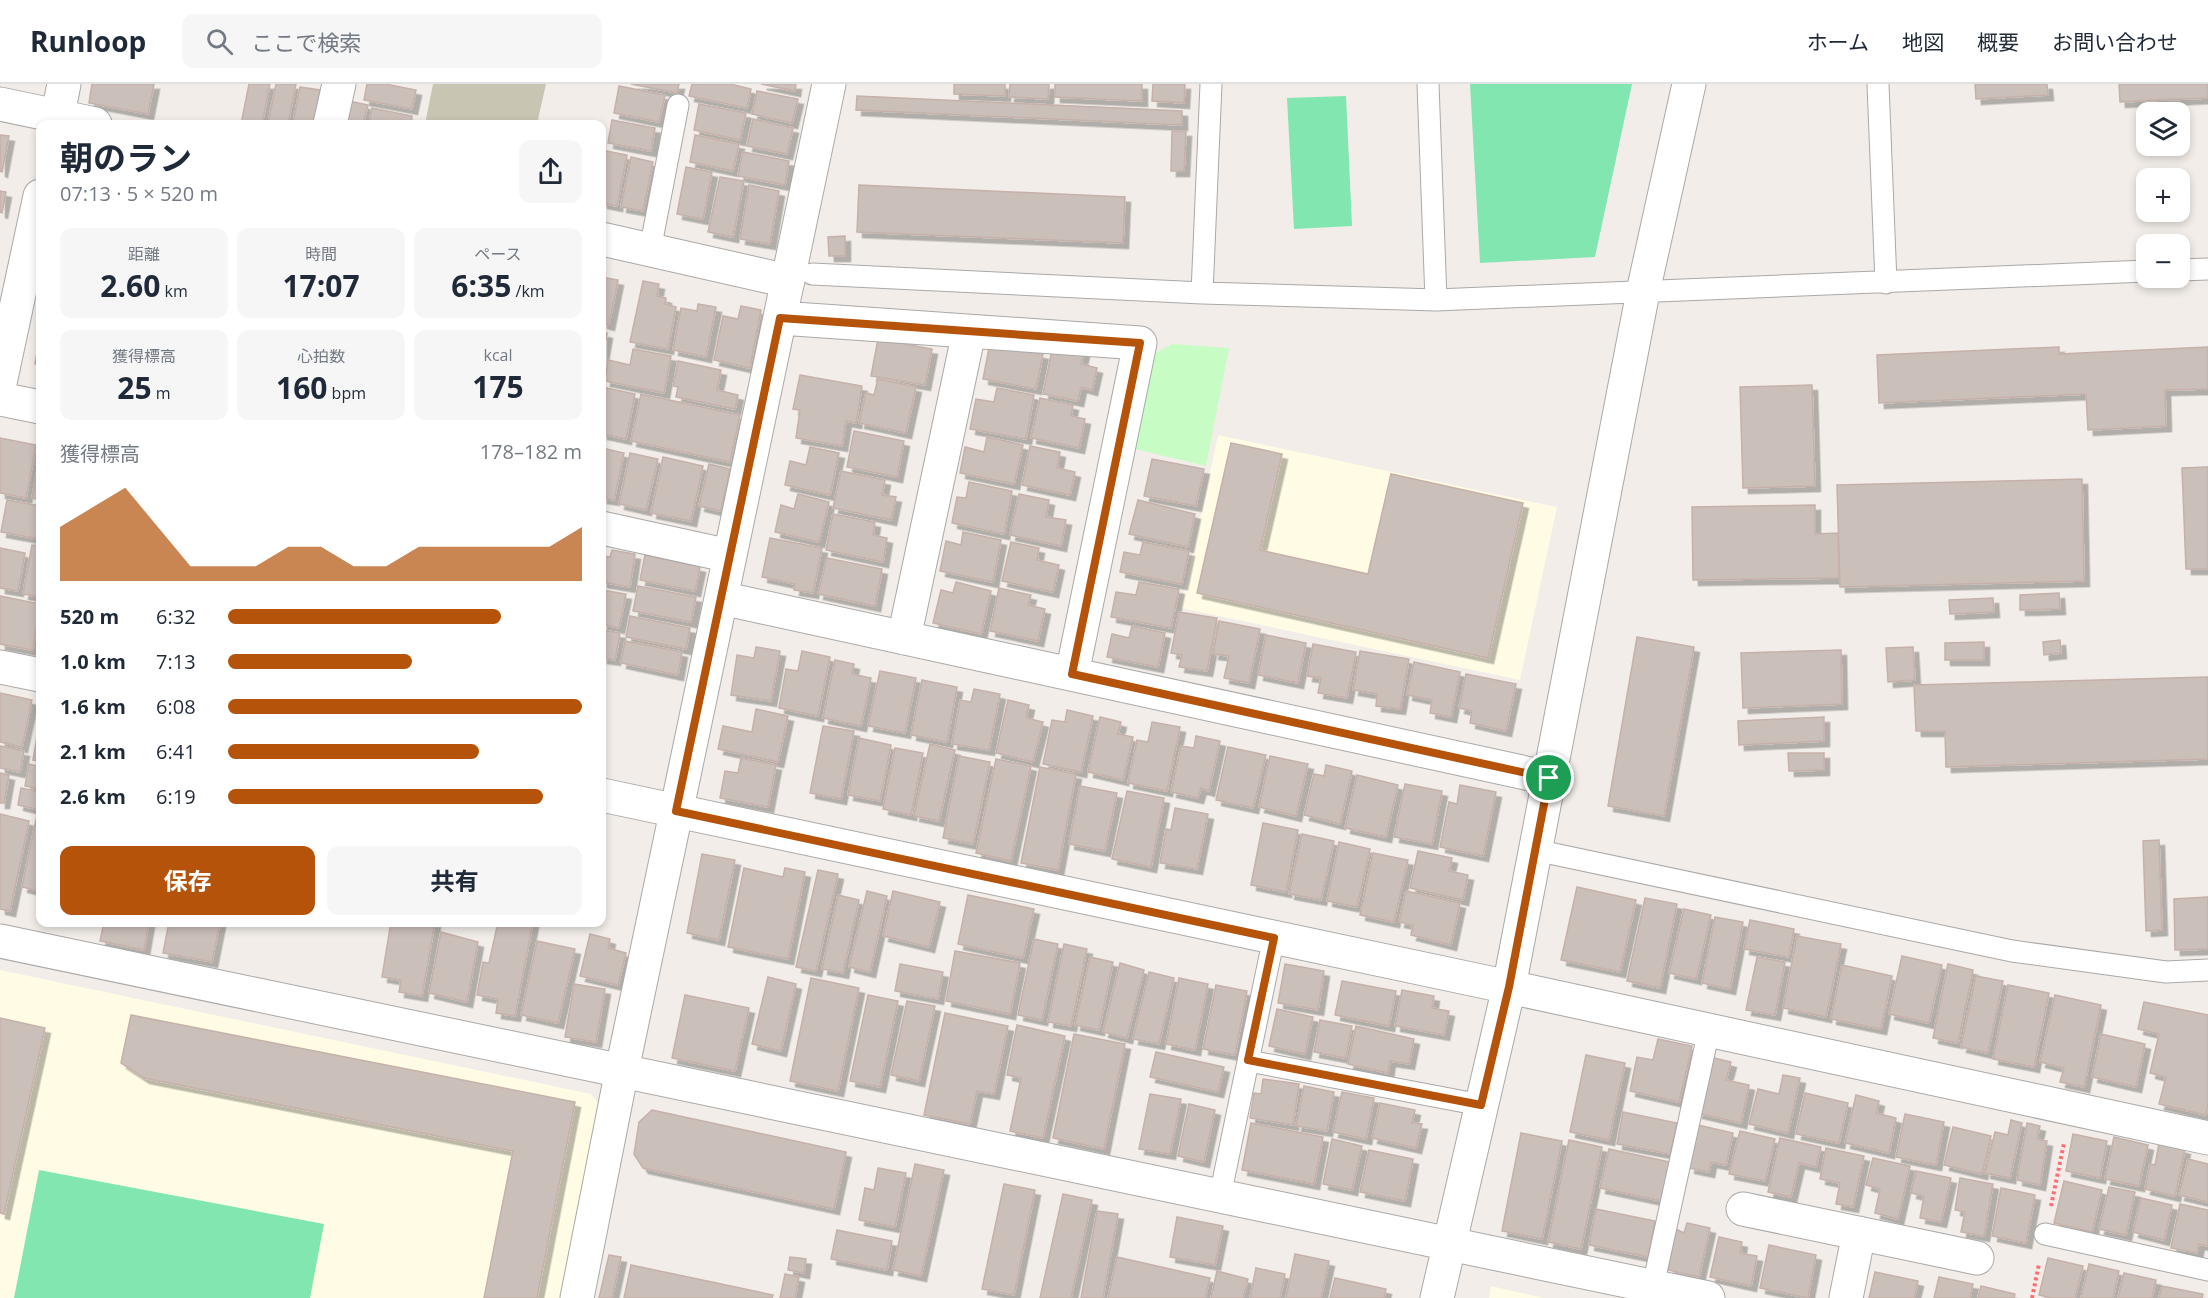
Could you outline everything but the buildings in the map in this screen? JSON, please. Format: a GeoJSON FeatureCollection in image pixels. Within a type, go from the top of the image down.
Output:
{"type":"FeatureCollection","features":[{"type":"Feature","properties":{"kind":"street"},"geometry":{"type":"LineString","coordinates":[[0,104],[57,120],[64,84]]}},
{"type":"Feature","properties":{"kind":"street"},"geometry":{"type":"LineString","coordinates":[[331,120],[339,84]]}},
{"type":"Feature","properties":{"kind":"street"},"geometry":{"type":"LineString","coordinates":[[577,1298],[622,1070],[780,318],[800,277],[829,84]]}},
{"type":"Feature","properties":{"kind":"street"},"geometry":{"type":"LineString","coordinates":[[1437,1298],[1509,987],[1643,292],[1689,84]]}},
{"type":"Feature","properties":{"kind":"street"},"geometry":{"type":"LineString","coordinates":[[0,383],[36,215]]}},
{"type":"Feature","properties":{"kind":"street"},"geometry":{"type":"LineString","coordinates":[[606,240],[800,277]]}},
{"type":"Feature","properties":{"kind":"street"},"geometry":{"type":"LineString","coordinates":[[780,318],[1140,343],[1072,674]]}},
{"type":"Feature","properties":{"kind":"street"},"geometry":{"type":"LineString","coordinates":[[903,638],[969,332]]}},
{"type":"Feature","properties":{"kind":"street"},"geometry":{"type":"LineString","coordinates":[[0,399],[36,406]]}},
{"type":"Feature","properties":{"kind":"street"},"geometry":{"type":"LineString","coordinates":[[606,529],[730,556]]}},
{"type":"Feature","properties":{"kind":"street"},"geometry":{"type":"LineString","coordinates":[[721,598],[1549,778]]}},
{"type":"Feature","properties":{"kind":"street"},"geometry":{"type":"LineString","coordinates":[[0,667],[36,674]]}},
{"type":"Feature","properties":{"kind":"street"},"geometry":{"type":"LineString","coordinates":[[606,796],[2208,1138]]}},
{"type":"Feature","properties":{"kind":"street"},"geometry":{"type":"LineString","coordinates":[[0,940],[1708,1298]]}},
{"type":"Feature","properties":{"kind":"street"},"geometry":{"type":"LineString","coordinates":[[1743,1209],[1977,1258]]}},
{"type":"Feature","properties":{"kind":"street"},"geometry":{"type":"LineString","coordinates":[[1846,1298],[1859,1233]]}},
{"type":"Feature","properties":{"kind":"lane"},"geometry":{"type":"LineString","coordinates":[[1202,293],[1211,84]]}},
{"type":"Feature","properties":{"kind":"lane"},"geometry":{"type":"LineString","coordinates":[[1428,84],[1436,300]]}},
{"type":"Feature","properties":{"kind":"lane"},"geometry":{"type":"LineString","coordinates":[[1878,84],[1886,283]]}},
{"type":"Feature","properties":{"kind":"lane"},"geometry":{"type":"LineString","coordinates":[[650,250],[678,105]]}},
{"type":"Feature","properties":{"kind":"lane"},"geometry":{"type":"LineString","coordinates":[[2190,269],[2208,268]]}},
{"type":"Feature","properties":{"kind":"lane"},"geometry":{"type":"LineString","coordinates":[[800,277],[1436,300],[2136,271]]}},
{"type":"Feature","properties":{"kind":"lane"},"geometry":{"type":"LineString","coordinates":[[1535,850],[2012,951],[2166,972],[2208,970]]}},
{"type":"Feature","properties":{"kind":"lane"},"geometry":{"type":"LineString","coordinates":[[1220,1196],[1274,938]]}},
{"type":"Feature","properties":{"kind":"lane"},"geometry":{"type":"LineString","coordinates":[[1653,1286],[1708,1030]]}},
{"type":"Feature","properties":{"kind":"lane"},"geometry":{"type":"LineString","coordinates":[[1248,1060],[1481,1105]]}},
{"type":"Feature","properties":{"kind":"lane"},"geometry":{"type":"LineString","coordinates":[[2045,1234],[2208,1270]]}},
{"type":"Feature","properties":{"kind":"shaded area"},"geometry":{"type":"Polygon","coordinates":[[[433,84],[546,84],[538,120],[426,120],[433,84]]]}},
{"type":"Feature","properties":{"kind":"shaded area"},"geometry":{"type":"Polygon","coordinates":[[[1218,435],[1557,507],[1520,680],[1181,608],[1218,435]]]}},
{"type":"Feature","properties":{"kind":"shaded area"},"geometry":{"type":"Polygon","coordinates":[[[0,970],[591,1094],[603,1110],[564,1298],[0,1298],[0,970]]]}},
{"type":"Feature","properties":{"kind":"shaded area"},"geometry":{"type":"Polygon","coordinates":[[[1491,1286],[1544,1298],[1489,1298],[1491,1286]]]}},
{"type":"Feature","properties":{"kind":"green space"},"geometry":{"type":"Polygon","coordinates":[[[1470,84],[1632,84],[1595,257],[1480,263],[1470,84]]]}},
{"type":"Feature","properties":{"kind":"green space"},"geometry":{"type":"Polygon","coordinates":[[[1346,96],[1352,226],[1294,229],[1287,98],[1346,96]]]}},
{"type":"Feature","properties":{"kind":"green space"},"geometry":{"type":"Polygon","coordinates":[[[1172,344],[1229,348],[1206,466],[1135,449],[1154,354],[1172,344]]]}},
{"type":"Feature","properties":{"kind":"green space"},"geometry":{"type":"Polygon","coordinates":[[[39,1170],[324,1224],[310,1298],[14,1298],[39,1170]]]}},
{"type":"Feature","properties":{"kind":"route"},"geometry":{"type":"LineString","coordinates":[[780,318],[1140,343],[1072,674],[1549,778],[1509,987],[1481,1105],[1248,1060],[1274,938],[676,811],[780,318]]}}]}
